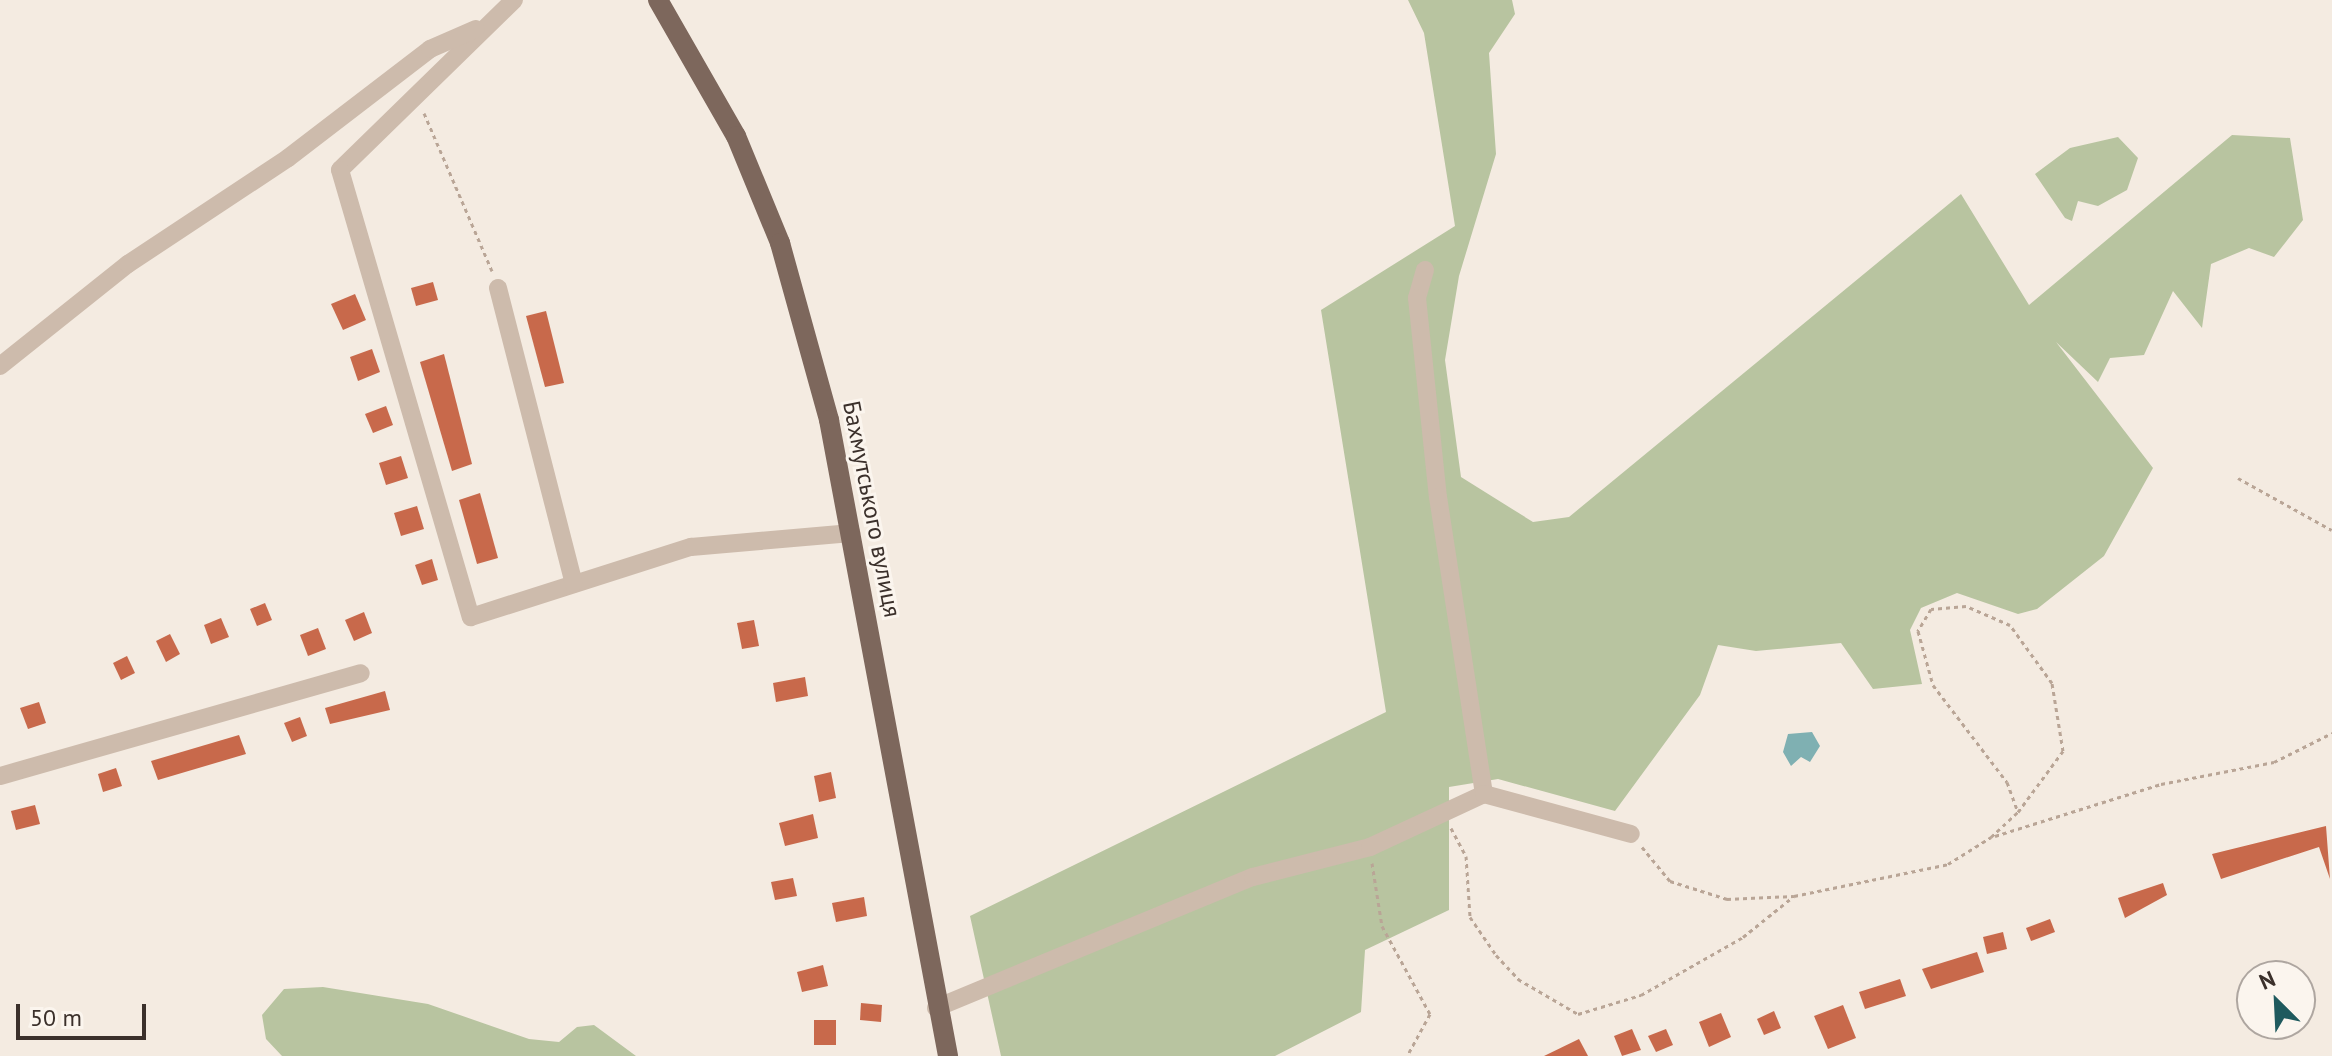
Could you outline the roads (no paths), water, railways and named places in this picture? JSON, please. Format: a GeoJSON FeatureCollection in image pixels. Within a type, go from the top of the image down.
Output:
{"type":"FeatureCollection","features":[{"type":"Feature","properties":{"kind":"main road","name":"Бахмутського вулиця"},"geometry":{"type":"LineString","coordinates":[[658,0],[736,136],[780,243],[829,420],[936,1008],[948,1056]]}},
{"type":"Feature","properties":{"kind":"street"},"geometry":{"type":"LineString","coordinates":[[514,0],[482,26],[417,99],[340,170],[471,617],[691,547],[851,533]]}},
{"type":"Feature","properties":{"kind":"street"},"geometry":{"type":"LineString","coordinates":[[0,366],[128,264],[288,158],[430,49],[482,26]]}},
{"type":"Feature","properties":{"kind":"street"},"geometry":{"type":"LineString","coordinates":[[1425,270],[1417,298],[1438,497],[1484,794]]}},
{"type":"Feature","properties":{"kind":"street"},"geometry":{"type":"LineString","coordinates":[[498,288],[574,583]]}},
{"type":"Feature","properties":{"kind":"street"},"geometry":{"type":"LineString","coordinates":[[0,776],[361,673]]}},
{"type":"Feature","properties":{"kind":"street"},"geometry":{"type":"LineString","coordinates":[[936,1008],[1253,877],[1370,847],[1484,794],[1631,834]]}},
{"type":"Feature","properties":{"kind":"water"},"geometry":{"type":"Polygon","coordinates":[[[1812,732],[1820,746],[1810,762],[1801,757],[1791,766],[1783,752],[1788,734],[1812,732]]]}}]}
